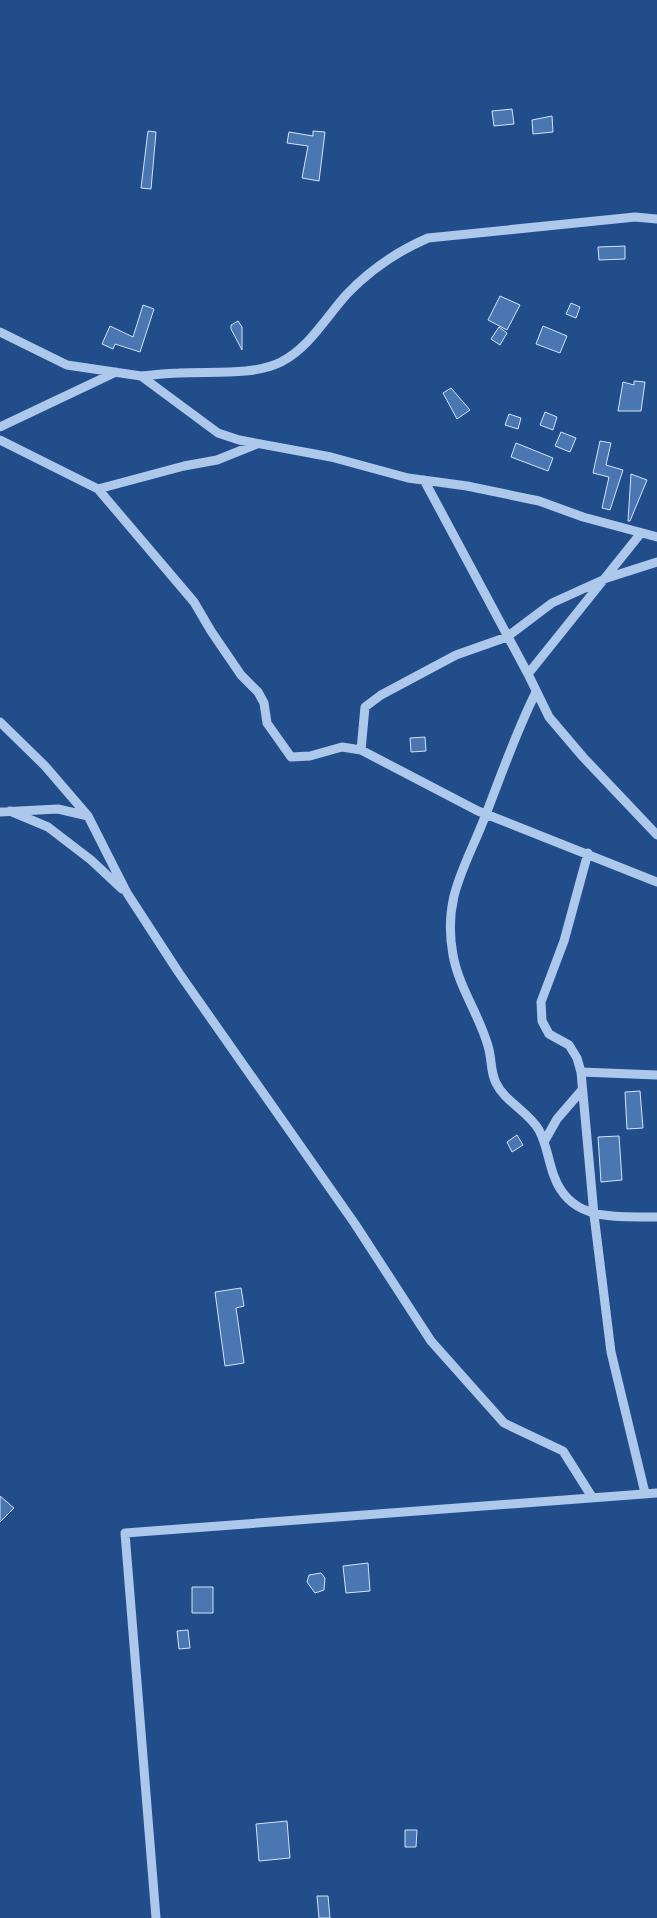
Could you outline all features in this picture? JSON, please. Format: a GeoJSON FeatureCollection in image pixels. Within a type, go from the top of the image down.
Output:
{"type":"FeatureCollection","features":[{"type":"Feature","properties":{"kind":"street"},"geometry":{"type":"LineString","coordinates":[[0,332],[67,365],[141,376],[235,371],[263,367],[281,362],[322,328],[347,295],[366,276],[405,247],[428,238],[634,217],[657,219]]}},
{"type":"Feature","properties":{"kind":"street"},"geometry":{"type":"LineString","coordinates":[[0,427],[116,372]]}},
{"type":"Feature","properties":{"kind":"street"},"geometry":{"type":"LineString","coordinates":[[141,376],[218,432],[257,444],[331,457],[424,480],[467,486],[539,501],[584,517],[657,537]]}},
{"type":"Feature","properties":{"kind":"street"},"geometry":{"type":"LineString","coordinates":[[0,440],[98,489],[194,602],[241,675],[258,692],[264,703],[267,723],[291,757],[298,758],[342,747],[361,750],[486,815],[588,853],[657,882]]}},
{"type":"Feature","properties":{"kind":"street"},"geometry":{"type":"LineString","coordinates":[[98,489],[184,466],[216,460],[257,444]]}},
{"type":"Feature","properties":{"kind":"street"},"geometry":{"type":"LineString","coordinates":[[424,480],[536,692],[555,724],[657,834]]}},
{"type":"Feature","properties":{"kind":"street"},"geometry":{"type":"LineString","coordinates":[[528,674],[607,578],[641,533]]}},
{"type":"Feature","properties":{"kind":"street"},"geometry":{"type":"LineString","coordinates":[[361,750],[366,707],[381,695],[456,655],[507,637],[552,603],[607,578],[657,562]]}},
{"type":"Feature","properties":{"kind":"street"},"geometry":{"type":"LineString","coordinates":[[536,692],[521,722],[486,815],[456,882],[450,914],[452,953],[460,982],[489,1047],[495,1082],[504,1096],[526,1114],[538,1129],[562,1193],[573,1204],[594,1215],[657,1217]]}},
{"type":"Feature","properties":{"kind":"street"},"geometry":{"type":"LineString","coordinates":[[0,722],[44,766],[88,816],[127,893],[179,973],[355,1224],[431,1341],[504,1423],[563,1451],[592,1497]]}},
{"type":"Feature","properties":{"kind":"street"},"geometry":{"type":"LineString","coordinates":[[0,812],[58,809],[88,816]]}},
{"type":"Feature","properties":{"kind":"street"},"geometry":{"type":"LineString","coordinates":[[10,811],[48,827],[91,860],[127,893]]}},
{"type":"Feature","properties":{"kind":"street"},"geometry":{"type":"LineString","coordinates":[[588,853],[564,941],[541,1002],[542,1021],[549,1034],[568,1045],[577,1058],[611,1352],[645,1493]]}},
{"type":"Feature","properties":{"kind":"street"},"geometry":{"type":"LineString","coordinates":[[580,1072],[657,1075]]}},
{"type":"Feature","properties":{"kind":"street"},"geometry":{"type":"LineString","coordinates":[[544,1142],[557,1119],[582,1090]]}},
{"type":"Feature","properties":{"kind":"street"},"geometry":{"type":"LineString","coordinates":[[156,1918],[125,1533],[657,1493]]}},
{"type":"Feature","properties":{"kind":"building"},"geometry":{"type":"Polygon","coordinates":[[[512,109],[514,124],[494,126],[492,111],[512,109]]]}},
{"type":"Feature","properties":{"kind":"building"},"geometry":{"type":"Polygon","coordinates":[[[552,116],[553,132],[533,134],[532,120],[552,116]]]}},
{"type":"Feature","properties":{"kind":"building"},"geometry":{"type":"Polygon","coordinates":[[[148,131],[156,132],[151,189],[141,188],[148,131]]]}},
{"type":"Feature","properties":{"kind":"building"},"geometry":{"type":"Polygon","coordinates":[[[313,131],[325,132],[319,181],[302,178],[308,146],[287,143],[289,132],[313,136],[313,131]]]}},
{"type":"Feature","properties":{"kind":"building"},"geometry":{"type":"Polygon","coordinates":[[[625,246],[625,259],[599,260],[598,247],[625,246]]]}},
{"type":"Feature","properties":{"kind":"building"},"geometry":{"type":"Polygon","coordinates":[[[500,296],[520,305],[507,330],[488,320],[500,296]]]}},
{"type":"Feature","properties":{"kind":"building"},"geometry":{"type":"Polygon","coordinates":[[[571,303],[580,307],[576,318],[566,314],[571,303]]]}},
{"type":"Feature","properties":{"kind":"building"},"geometry":{"type":"Polygon","coordinates":[[[143,305],[154,309],[140,352],[115,344],[113,349],[102,344],[110,326],[133,337],[143,305]]]}},
{"type":"Feature","properties":{"kind":"building"},"geometry":{"type":"Polygon","coordinates":[[[238,321],[242,327],[242,350],[231,329],[231,325],[238,321]]]}},
{"type":"Feature","properties":{"kind":"building"},"geometry":{"type":"Polygon","coordinates":[[[543,326],[567,336],[560,353],[536,344],[543,326]]]}},
{"type":"Feature","properties":{"kind":"building"},"geometry":{"type":"Polygon","coordinates":[[[499,327],[507,333],[500,345],[491,339],[499,327]]]}},
{"type":"Feature","properties":{"kind":"building"},"geometry":{"type":"Polygon","coordinates":[[[634,381],[645,382],[641,411],[618,411],[623,382],[634,385],[634,381]]]}},
{"type":"Feature","properties":{"kind":"building"},"geometry":{"type":"Polygon","coordinates":[[[451,388],[470,410],[457,419],[443,393],[451,388]]]}},
{"type":"Feature","properties":{"kind":"building"},"geometry":{"type":"Polygon","coordinates":[[[545,412],[557,417],[553,430],[540,425],[545,412]]]}},
{"type":"Feature","properties":{"kind":"building"},"geometry":{"type":"Polygon","coordinates":[[[509,414],[521,418],[518,429],[505,425],[509,414]]]}},
{"type":"Feature","properties":{"kind":"building"},"geometry":{"type":"Polygon","coordinates":[[[561,432],[576,438],[570,452],[555,446],[561,432]]]}},
{"type":"Feature","properties":{"kind":"building"},"geometry":{"type":"Polygon","coordinates":[[[600,441],[611,443],[606,465],[623,470],[610,510],[602,508],[609,477],[593,473],[600,441]]]}},
{"type":"Feature","properties":{"kind":"building"},"geometry":{"type":"Polygon","coordinates":[[[516,443],[553,458],[548,471],[511,457],[516,443]]]}},
{"type":"Feature","properties":{"kind":"building"},"geometry":{"type":"Polygon","coordinates":[[[631,474],[647,480],[630,521],[628,521],[631,474]]]}},
{"type":"Feature","properties":{"kind":"building"},"geometry":{"type":"Polygon","coordinates":[[[425,737],[426,751],[411,752],[410,738],[425,737]]]}},
{"type":"Feature","properties":{"kind":"building"},"geometry":{"type":"Polygon","coordinates":[[[640,1091],[643,1128],[627,1129],[625,1092],[640,1091]]]}},
{"type":"Feature","properties":{"kind":"building"},"geometry":{"type":"Polygon","coordinates":[[[517,1135],[523,1145],[512,1152],[507,1142],[517,1135]]]}},
{"type":"Feature","properties":{"kind":"building"},"geometry":{"type":"Polygon","coordinates":[[[619,1136],[622,1180],[601,1182],[598,1137],[619,1136]]]}},
{"type":"Feature","properties":{"kind":"building"},"geometry":{"type":"Polygon","coordinates":[[[241,1288],[244,1306],[236,1308],[244,1363],[225,1366],[215,1292],[241,1288]]]}},
{"type":"Feature","properties":{"kind":"building"},"geometry":{"type":"Polygon","coordinates":[[[0,1496],[14,1508],[0,1522],[0,1496]]]}},
{"type":"Feature","properties":{"kind":"building"},"geometry":{"type":"Polygon","coordinates":[[[368,1563],[370,1591],[346,1593],[343,1566],[368,1563]]]}},
{"type":"Feature","properties":{"kind":"building"},"geometry":{"type":"Polygon","coordinates":[[[321,1573],[325,1578],[324,1590],[315,1593],[307,1582],[309,1575],[321,1573]]]}},
{"type":"Feature","properties":{"kind":"building"},"geometry":{"type":"Polygon","coordinates":[[[192,1587],[213,1587],[213,1613],[192,1613],[192,1587]]]}},
{"type":"Feature","properties":{"kind":"building"},"geometry":{"type":"Polygon","coordinates":[[[188,1630],[190,1648],[179,1649],[177,1631],[188,1630]]]}},
{"type":"Feature","properties":{"kind":"building"},"geometry":{"type":"Polygon","coordinates":[[[287,1821],[290,1858],[259,1861],[256,1824],[287,1821]]]}},
{"type":"Feature","properties":{"kind":"building"},"geometry":{"type":"Polygon","coordinates":[[[405,1830],[417,1830],[416,1847],[405,1847],[405,1830]]]}},
{"type":"Feature","properties":{"kind":"building"},"geometry":{"type":"Polygon","coordinates":[[[317,1896],[328,1896],[330,1918],[319,1918],[317,1896]]]}}]}
